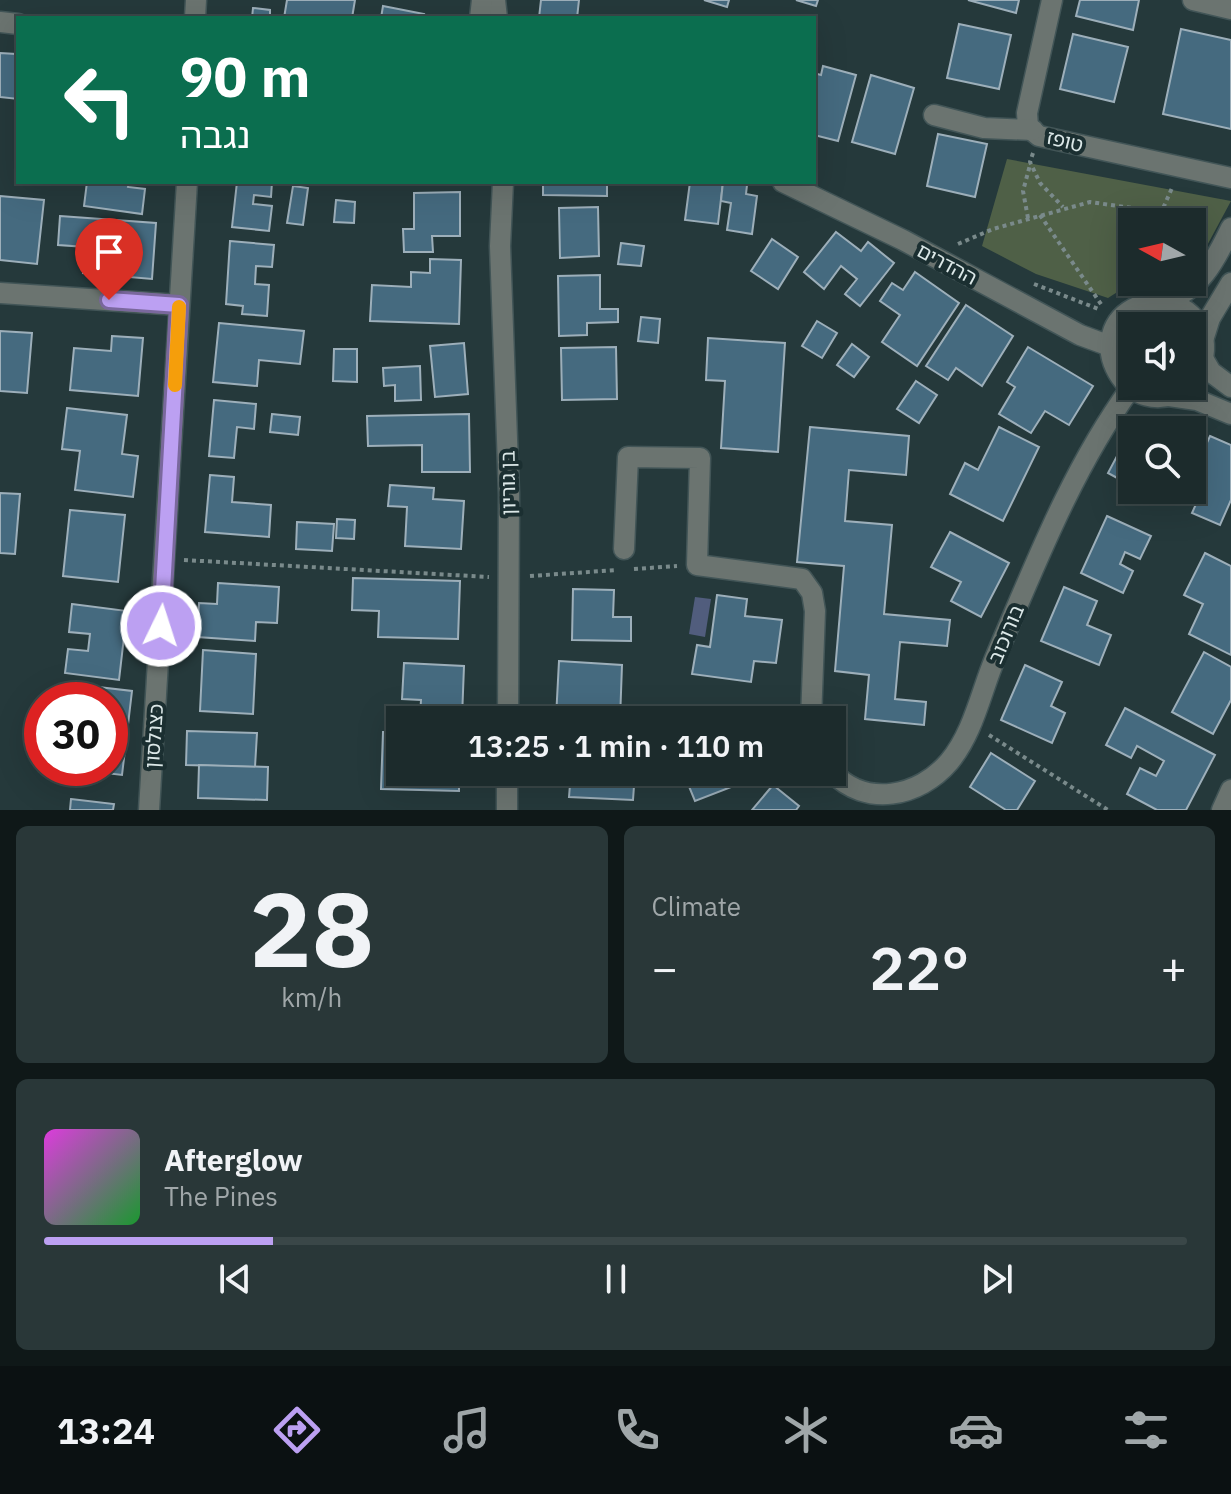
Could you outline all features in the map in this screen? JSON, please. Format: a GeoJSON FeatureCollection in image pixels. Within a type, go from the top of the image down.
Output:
{"type":"FeatureCollection","features":[{"type":"Feature","properties":{"kind":"street","name":"טופז"},"geometry":{"type":"LineString","coordinates":[[1052,0],[1027,113],[1028,127],[1036,133],[1185,170],[1231,178]]}},
{"type":"Feature","properties":{"kind":"street"},"geometry":{"type":"LineString","coordinates":[[1193,0],[1231,9]]}},
{"type":"Feature","properties":{"kind":"street"},"geometry":{"type":"LineString","coordinates":[[934,115],[984,128],[1036,133]]}},
{"type":"Feature","properties":{"kind":"street","name":"כצנלסון"},"geometry":{"type":"LineString","coordinates":[[149,810],[187,184]]}},
{"type":"Feature","properties":{"kind":"street","name":"בן גוריון"},"geometry":{"type":"LineString","coordinates":[[491,184],[500,246]]}},
{"type":"Feature","properties":{"kind":"street","name":"בן גוריון"},"geometry":{"type":"LineString","coordinates":[[503,184],[500,246],[510,578],[508,706]]}},
{"type":"Feature","properties":{"kind":"street","name":"ההדרים"},"geometry":{"type":"LineString","coordinates":[[787,184],[903,240],[1080,335],[1110,346]]}},
{"type":"Feature","properties":{"kind":"street"},"geometry":{"type":"LineString","coordinates":[[1118,375],[1110,346],[1121,319],[1133,309],[1184,296],[1215,261],[1231,228]]}},
{"type":"Feature","properties":{"kind":"street"},"geometry":{"type":"LineString","coordinates":[[1206,331],[1231,283]]}},
{"type":"Feature","properties":{"kind":"street"},"geometry":{"type":"LineString","coordinates":[[0,293],[179,305]]}},
{"type":"Feature","properties":{"kind":"street"},"geometry":{"type":"LineString","coordinates":[[1163,302],[1187,312]]}},
{"type":"Feature","properties":{"kind":"street"},"geometry":{"type":"LineString","coordinates":[[1206,363],[1211,372],[1231,387]]}},
{"type":"Feature","properties":{"kind":"street","name":"בורוכוב"},"geometry":{"type":"LineString","coordinates":[[846,785],[858,791],[905,793],[934,777],[950,760],[971,723],[994,660],[1069,492],[1098,433],[1122,400]]}},
{"type":"Feature","properties":{"kind":"street"},"geometry":{"type":"LineString","coordinates":[[1197,400],[1231,414]]}},
{"type":"Feature","properties":{"kind":"street"},"geometry":{"type":"LineString","coordinates":[[624,549],[628,457],[700,458],[697,565],[802,579],[812,593],[815,611],[812,706]]}},
{"type":"Feature","properties":{"kind":"street"},"geometry":{"type":"LineString","coordinates":[[507,786],[507,810]]}},
{"type":"Feature","properties":{"kind":"street"},"geometry":{"type":"LineString","coordinates":[[1222,810],[1231,790]]}},
{"type":"Feature","properties":{"kind":"path"},"geometry":{"type":"LineString","coordinates":[[1028,218],[1023,191],[1036,133]]}},
{"type":"Feature","properties":{"kind":"path"},"geometry":{"type":"LineString","coordinates":[[1030,162],[1040,183],[1063,207]]}},
{"type":"Feature","properties":{"kind":"path"},"geometry":{"type":"LineString","coordinates":[[1162,208],[1185,170]]}},
{"type":"Feature","properties":{"kind":"path"},"geometry":{"type":"LineString","coordinates":[[946,250],[1063,207],[1090,202],[1132,208]]}},
{"type":"Feature","properties":{"kind":"path"},"geometry":{"type":"LineString","coordinates":[[1040,214],[1107,312]]}},
{"type":"Feature","properties":{"kind":"path"},"geometry":{"type":"LineString","coordinates":[[184,560],[510,578],[697,565]]}},
{"type":"Feature","properties":{"kind":"path"},"geometry":{"type":"LineString","coordinates":[[971,723],[1108,810]]}},
{"type":"Feature","properties":{"kind":"green space"},"geometry":{"type":"Polygon","coordinates":[[[1007,159],[1231,201],[1206,247],[1206,208],[1118,208],[1118,292],[1108,298],[1036,274],[982,246],[1007,159]]]}},
{"type":"Feature","properties":{"kind":"water"},"geometry":{"type":"Polygon","coordinates":[[[695,597],[711,599],[705,637],[689,634],[695,597]]]}},
{"type":"Feature","properties":{"kind":"building"},"geometry":{"type":"Polygon","coordinates":[[[287,0],[355,0],[352,16],[284,16],[287,0]]]}},
{"type":"Feature","properties":{"kind":"building"},"geometry":{"type":"Polygon","coordinates":[[[541,0],[579,0],[577,16],[539,16],[541,0]]]}},
{"type":"Feature","properties":{"kind":"building"},"geometry":{"type":"Polygon","coordinates":[[[704,0],[729,0],[727,7],[704,0]]]}},
{"type":"Feature","properties":{"kind":"building"},"geometry":{"type":"Polygon","coordinates":[[[796,0],[818,0],[816,6],[796,0]]]}},
{"type":"Feature","properties":{"kind":"building"},"geometry":{"type":"Polygon","coordinates":[[[968,0],[1019,0],[1016,13],[968,0]]]}},
{"type":"Feature","properties":{"kind":"building"},"geometry":{"type":"Polygon","coordinates":[[[1080,0],[1139,0],[1133,30],[1076,16],[1080,0]]]}},
{"type":"Feature","properties":{"kind":"building"},"geometry":{"type":"Polygon","coordinates":[[[383,6],[424,14],[424,16],[381,16],[383,6]]]}},
{"type":"Feature","properties":{"kind":"building"},"geometry":{"type":"Polygon","coordinates":[[[253,8],[270,10],[270,16],[252,16],[253,8]]]}},
{"type":"Feature","properties":{"kind":"building"},"geometry":{"type":"Polygon","coordinates":[[[959,24],[1011,35],[999,89],[947,78],[959,24]]]}},
{"type":"Feature","properties":{"kind":"building"},"geometry":{"type":"Polygon","coordinates":[[[1181,29],[1231,40],[1231,129],[1163,114],[1181,29]]]}},
{"type":"Feature","properties":{"kind":"building"},"geometry":{"type":"Polygon","coordinates":[[[1073,34],[1128,47],[1114,102],[1060,89],[1073,34]]]}},
{"type":"Feature","properties":{"kind":"building"},"geometry":{"type":"Polygon","coordinates":[[[0,53],[16,54],[16,99],[0,97],[0,53]]]}},
{"type":"Feature","properties":{"kind":"building"},"geometry":{"type":"Polygon","coordinates":[[[823,66],[856,75],[838,141],[816,136],[816,74],[821,75],[823,66]]]}},
{"type":"Feature","properties":{"kind":"building"},"geometry":{"type":"Polygon","coordinates":[[[871,75],[914,88],[895,154],[852,142],[871,75]]]}},
{"type":"Feature","properties":{"kind":"building"},"geometry":{"type":"Polygon","coordinates":[[[938,134],[987,144],[975,197],[927,186],[938,134]]]}},
{"type":"Feature","properties":{"kind":"building"},"geometry":{"type":"Polygon","coordinates":[[[87,184],[129,184],[128,187],[145,189],[142,214],[84,206],[87,184]]]}},
{"type":"Feature","properties":{"kind":"building"},"geometry":{"type":"Polygon","coordinates":[[[237,184],[272,184],[271,197],[254,195],[253,204],[272,206],[269,231],[232,227],[237,184]]]}},
{"type":"Feature","properties":{"kind":"building"},"geometry":{"type":"Polygon","coordinates":[[[543,184],[607,184],[607,196],[543,195],[543,184]]]}},
{"type":"Feature","properties":{"kind":"building"},"geometry":{"type":"Polygon","coordinates":[[[690,184],[723,184],[718,224],[685,220],[690,184]]]}},
{"type":"Feature","properties":{"kind":"building"},"geometry":{"type":"Polygon","coordinates":[[[723,184],[747,185],[746,194],[757,196],[752,234],[727,230],[731,203],[721,201],[723,184]]]}},
{"type":"Feature","properties":{"kind":"building"},"geometry":{"type":"Polygon","coordinates":[[[293,186],[308,188],[303,225],[287,223],[293,186]]]}},
{"type":"Feature","properties":{"kind":"building"},"geometry":{"type":"Polygon","coordinates":[[[460,192],[460,236],[432,236],[433,252],[404,252],[403,229],[414,229],[414,193],[460,192]]]}},
{"type":"Feature","properties":{"kind":"building"},"geometry":{"type":"Polygon","coordinates":[[[0,196],[44,200],[37,264],[0,260],[0,196]]]}},
{"type":"Feature","properties":{"kind":"building"},"geometry":{"type":"Polygon","coordinates":[[[336,200],[355,202],[354,223],[334,222],[336,200]]]}},
{"type":"Feature","properties":{"kind":"building"},"geometry":{"type":"Polygon","coordinates":[[[598,207],[599,256],[560,258],[559,208],[598,207]]]}},
{"type":"Feature","properties":{"kind":"building"},"geometry":{"type":"Polygon","coordinates":[[[60,216],[156,223],[152,279],[83,273],[86,247],[58,245],[60,216]]]}},
{"type":"Feature","properties":{"kind":"building"},"geometry":{"type":"Polygon","coordinates":[[[836,232],[861,251],[868,242],[894,263],[860,306],[845,294],[857,279],[841,266],[824,289],[804,272],[836,232]]]}},
{"type":"Feature","properties":{"kind":"building"},"geometry":{"type":"Polygon","coordinates":[[[772,239],[798,257],[778,289],[751,271],[772,239]]]}},
{"type":"Feature","properties":{"kind":"building"},"geometry":{"type":"Polygon","coordinates":[[[230,241],[274,245],[272,267],[256,266],[255,284],[269,285],[267,316],[242,314],[243,306],[226,304],[230,241]]]}},
{"type":"Feature","properties":{"kind":"building"},"geometry":{"type":"Polygon","coordinates":[[[621,243],[644,246],[641,266],[618,264],[621,243]]]}},
{"type":"Feature","properties":{"kind":"building"},"geometry":{"type":"Polygon","coordinates":[[[430,259],[461,260],[459,324],[370,321],[372,285],[411,287],[411,272],[430,273],[430,259]]]}},
{"type":"Feature","properties":{"kind":"building"},"geometry":{"type":"Polygon","coordinates":[[[915,272],[959,303],[917,366],[882,342],[900,315],[880,301],[892,283],[903,290],[915,272]]]}},
{"type":"Feature","properties":{"kind":"building"},"geometry":{"type":"Polygon","coordinates":[[[600,275],[600,309],[618,309],[618,322],[587,323],[587,335],[559,336],[558,276],[600,275]]]}},
{"type":"Feature","properties":{"kind":"building"},"geometry":{"type":"Polygon","coordinates":[[[966,305],[1013,336],[982,386],[956,368],[948,380],[926,366],[966,305]]]}},
{"type":"Feature","properties":{"kind":"building"},"geometry":{"type":"Polygon","coordinates":[[[641,317],[660,319],[658,343],[638,341],[641,317]]]}},
{"type":"Feature","properties":{"kind":"building"},"geometry":{"type":"Polygon","coordinates":[[[817,321],[837,333],[822,358],[802,346],[817,321]]]}},
{"type":"Feature","properties":{"kind":"building"},"geometry":{"type":"Polygon","coordinates":[[[219,323],[304,331],[300,364],[259,360],[257,386],[213,382],[219,323]]]}},
{"type":"Feature","properties":{"kind":"building"},"geometry":{"type":"Polygon","coordinates":[[[0,331],[32,333],[27,393],[0,391],[0,331]]]}},
{"type":"Feature","properties":{"kind":"building"},"geometry":{"type":"Polygon","coordinates":[[[112,336],[143,338],[138,396],[70,390],[74,348],[111,351],[112,336]]]}},
{"type":"Feature","properties":{"kind":"building"},"geometry":{"type":"Polygon","coordinates":[[[708,338],[785,343],[778,452],[721,448],[725,381],[706,380],[708,338]]]}},
{"type":"Feature","properties":{"kind":"building"},"geometry":{"type":"Polygon","coordinates":[[[464,343],[468,394],[435,397],[430,346],[464,343]]]}},
{"type":"Feature","properties":{"kind":"building"},"geometry":{"type":"Polygon","coordinates":[[[852,344],[869,357],[854,377],[837,365],[852,344]]]}},
{"type":"Feature","properties":{"kind":"building"},"geometry":{"type":"Polygon","coordinates":[[[616,347],[617,399],[562,400],[561,348],[616,347]]]}},
{"type":"Feature","properties":{"kind":"building"},"geometry":{"type":"Polygon","coordinates":[[[1028,347],[1093,386],[1069,425],[1045,411],[1031,433],[999,414],[1015,387],[1007,382],[1028,347]]]}},
{"type":"Feature","properties":{"kind":"building"},"geometry":{"type":"Polygon","coordinates":[[[334,349],[357,349],[357,382],[333,381],[334,349]]]}},
{"type":"Feature","properties":{"kind":"building"},"geometry":{"type":"Polygon","coordinates":[[[420,366],[421,400],[395,401],[395,385],[384,386],[383,368],[420,366]]]}},
{"type":"Feature","properties":{"kind":"building"},"geometry":{"type":"Polygon","coordinates":[[[916,381],[937,395],[919,423],[897,409],[916,381]]]}},
{"type":"Feature","properties":{"kind":"building"},"geometry":{"type":"Polygon","coordinates":[[[214,400],[256,404],[254,429],[237,427],[234,458],[209,456],[214,400]]]}},
{"type":"Feature","properties":{"kind":"building"},"geometry":{"type":"Polygon","coordinates":[[[67,408],[127,415],[122,454],[138,456],[133,497],[75,490],[80,451],[62,449],[67,408]]]}},
{"type":"Feature","properties":{"kind":"building"},"geometry":{"type":"Polygon","coordinates":[[[272,414],[300,417],[298,435],[270,432],[272,414]]]}},
{"type":"Feature","properties":{"kind":"building"},"geometry":{"type":"Polygon","coordinates":[[[469,414],[470,472],[422,472],[422,445],[368,446],[367,416],[469,414]]]}},
{"type":"Feature","properties":{"kind":"building"},"geometry":{"type":"Polygon","coordinates":[[[810,427],[909,436],[906,475],[849,470],[845,521],[892,525],[884,614],[950,620],[947,646],[900,642],[895,699],[926,702],[924,725],[865,719],[869,675],[835,671],[844,566],[797,562],[810,427]]]}},
{"type":"Feature","properties":{"kind":"building"},"geometry":{"type":"Polygon","coordinates":[[[999,427],[1039,447],[1003,521],[950,494],[965,463],[978,470],[999,427]]]}},
{"type":"Feature","properties":{"kind":"building"},"geometry":{"type":"Polygon","coordinates":[[[1210,436],[1231,445],[1231,500],[1220,525],[1192,513],[1196,504],[1206,504],[1206,445],[1210,436]]]}},
{"type":"Feature","properties":{"kind":"building"},"geometry":{"type":"Polygon","coordinates":[[[1118,454],[1118,478],[1108,473],[1118,454]]]}},
{"type":"Feature","properties":{"kind":"building"},"geometry":{"type":"Polygon","coordinates":[[[210,475],[234,477],[232,502],[271,505],[269,537],[205,532],[210,475]]]}},
{"type":"Feature","properties":{"kind":"building"},"geometry":{"type":"Polygon","coordinates":[[[390,485],[434,488],[433,499],[464,501],[461,549],[405,546],[407,507],[388,506],[390,485]]]}},
{"type":"Feature","properties":{"kind":"building"},"geometry":{"type":"Polygon","coordinates":[[[0,493],[20,494],[15,554],[0,553],[0,493]]]}},
{"type":"Feature","properties":{"kind":"building"},"geometry":{"type":"Polygon","coordinates":[[[70,510],[125,515],[118,582],[63,576],[70,510]]]}},
{"type":"Feature","properties":{"kind":"building"},"geometry":{"type":"Polygon","coordinates":[[[1107,516],[1151,536],[1140,559],[1125,552],[1120,564],[1133,571],[1123,593],[1081,573],[1107,516]]]}},
{"type":"Feature","properties":{"kind":"building"},"geometry":{"type":"Polygon","coordinates":[[[337,519],[355,520],[354,539],[336,538],[337,519]]]}},
{"type":"Feature","properties":{"kind":"building"},"geometry":{"type":"Polygon","coordinates":[[[297,522],[334,524],[332,551],[296,549],[297,522]]]}},
{"type":"Feature","properties":{"kind":"building"},"geometry":{"type":"Polygon","coordinates":[[[950,532],[1009,563],[981,617],[951,601],[961,582],[931,567],[950,532]]]}},
{"type":"Feature","properties":{"kind":"building"},"geometry":{"type":"Polygon","coordinates":[[[1205,553],[1231,566],[1231,655],[1189,634],[1203,604],[1184,595],[1205,553]]]}},
{"type":"Feature","properties":{"kind":"building"},"geometry":{"type":"Polygon","coordinates":[[[353,578],[460,581],[458,639],[378,637],[379,611],[352,610],[353,578]]]}},
{"type":"Feature","properties":{"kind":"building"},"geometry":{"type":"Polygon","coordinates":[[[218,583],[279,587],[277,623],[256,622],[255,641],[197,637],[199,603],[217,604],[218,583]]]}},
{"type":"Feature","properties":{"kind":"building"},"geometry":{"type":"Polygon","coordinates":[[[1064,587],[1097,601],[1087,625],[1111,635],[1099,665],[1041,641],[1064,587]]]}},
{"type":"Feature","properties":{"kind":"building"},"geometry":{"type":"Polygon","coordinates":[[[573,589],[614,590],[613,617],[631,617],[631,641],[572,640],[573,589]]]}},
{"type":"Feature","properties":{"kind":"building"},"geometry":{"type":"Polygon","coordinates":[[[717,595],[747,599],[745,616],[782,620],[776,663],[754,661],[751,682],[692,674],[697,645],[710,647],[717,595]]]}},
{"type":"Feature","properties":{"kind":"building"},"geometry":{"type":"Polygon","coordinates":[[[72,604],[127,611],[119,680],[65,673],[68,649],[88,651],[90,634],[69,632],[72,604]]]}},
{"type":"Feature","properties":{"kind":"building"},"geometry":{"type":"Polygon","coordinates":[[[203,650],[256,654],[253,714],[200,711],[203,650]]]}},
{"type":"Feature","properties":{"kind":"building"},"geometry":{"type":"Polygon","coordinates":[[[1204,652],[1231,667],[1231,700],[1213,734],[1172,712],[1204,652]]]}},
{"type":"Feature","properties":{"kind":"building"},"geometry":{"type":"Polygon","coordinates":[[[559,661],[622,665],[621,706],[557,706],[559,661]]]}},
{"type":"Feature","properties":{"kind":"building"},"geometry":{"type":"Polygon","coordinates":[[[404,663],[464,666],[462,706],[421,706],[421,700],[402,699],[404,663]]]}},
{"type":"Feature","properties":{"kind":"building"},"geometry":{"type":"Polygon","coordinates":[[[1025,665],[1062,682],[1051,706],[1065,713],[1052,743],[1001,720],[1025,665]]]}},
{"type":"Feature","properties":{"kind":"building"},"geometry":{"type":"Polygon","coordinates":[[[128,691],[132,691],[128,725],[128,691]]]}},
{"type":"Feature","properties":{"kind":"building"},"geometry":{"type":"Polygon","coordinates":[[[1125,708],[1215,755],[1186,810],[1157,810],[1127,794],[1140,768],[1156,776],[1164,761],[1137,746],[1131,758],[1106,745],[1125,708]]]}},
{"type":"Feature","properties":{"kind":"building"},"geometry":{"type":"Polygon","coordinates":[[[187,731],[257,733],[255,767],[186,765],[187,731]]]}},
{"type":"Feature","properties":{"kind":"building"},"geometry":{"type":"Polygon","coordinates":[[[383,732],[386,732],[386,786],[459,786],[459,791],[381,789],[383,732]]]}},
{"type":"Feature","properties":{"kind":"building"},"geometry":{"type":"Polygon","coordinates":[[[991,753],[1035,781],[1017,810],[1006,810],[970,787],[991,753]]]}},
{"type":"Feature","properties":{"kind":"building"},"geometry":{"type":"Polygon","coordinates":[[[199,765],[268,767],[267,800],[198,798],[199,765]]]}},
{"type":"Feature","properties":{"kind":"building"},"geometry":{"type":"Polygon","coordinates":[[[570,786],[634,786],[633,800],[569,797],[570,786]]]}},
{"type":"Feature","properties":{"kind":"building"},"geometry":{"type":"Polygon","coordinates":[[[689,786],[734,786],[695,801],[689,786]]]}},
{"type":"Feature","properties":{"kind":"building"},"geometry":{"type":"Polygon","coordinates":[[[772,786],[799,806],[796,810],[752,810],[772,786]]]}},
{"type":"Feature","properties":{"kind":"building"},"geometry":{"type":"Polygon","coordinates":[[[71,799],[114,804],[113,810],[70,810],[71,799]]]}},
{"type":"Feature","properties":{"kind":"slow traffic"},"geometry":{"type":"LineString","coordinates":[[175,385],[179,307]]}},
{"type":"Feature","properties":{"kind":"route"},"geometry":{"type":"LineString","coordinates":[[109,300],[179,305],[161,626]]}}]}
